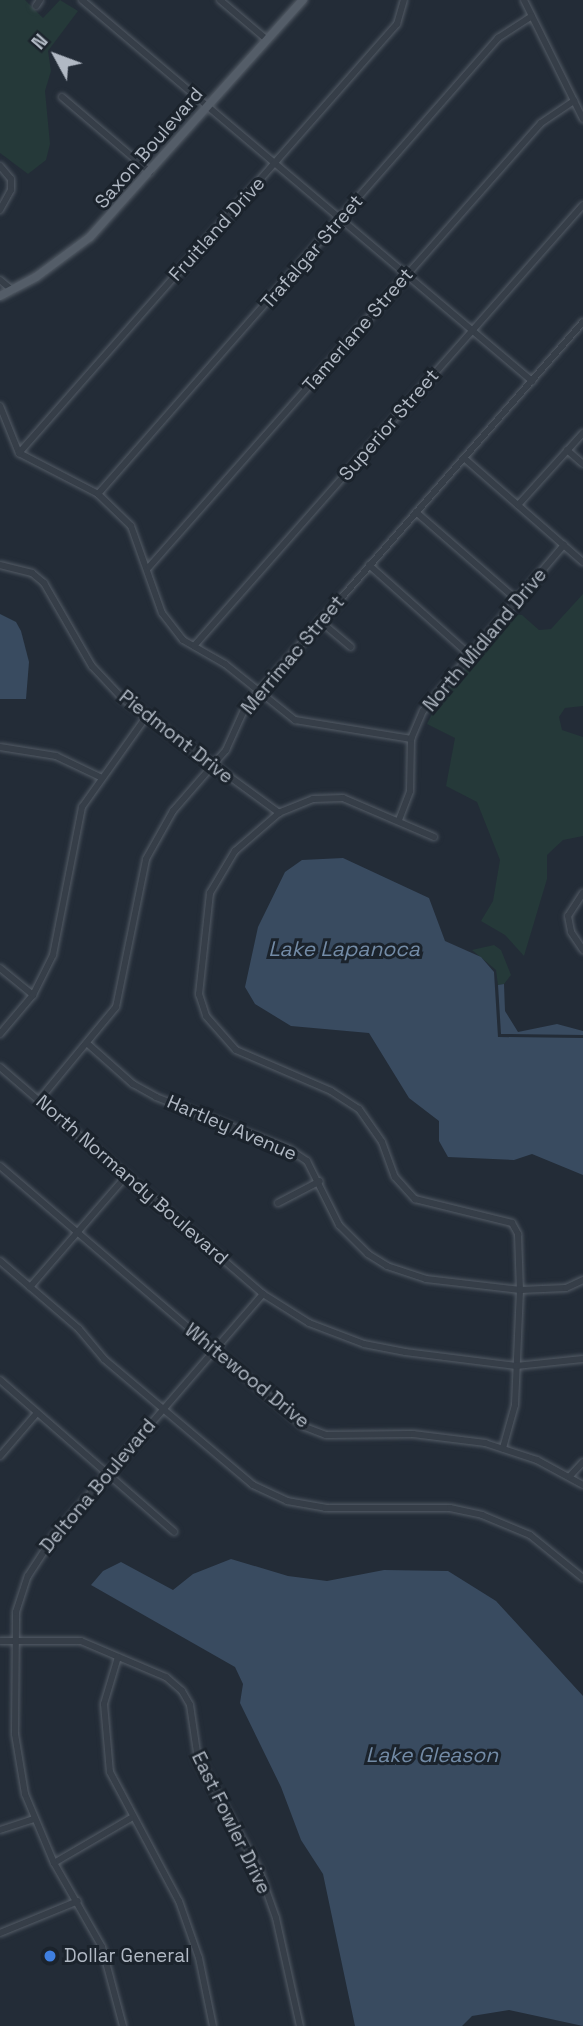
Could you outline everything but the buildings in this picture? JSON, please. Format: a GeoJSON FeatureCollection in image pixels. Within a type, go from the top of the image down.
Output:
{"type":"FeatureCollection","features":[{"type":"Feature","properties":{"kind":"main road","name":"Saxon Boulevard"},"geometry":{"type":"LineString","coordinates":[[0,296],[90,237],[303,0]]}},
{"type":"Feature","properties":{"kind":"street"},"geometry":{"type":"LineString","coordinates":[[82,0],[532,381]]}},
{"type":"Feature","properties":{"kind":"street"},"geometry":{"type":"LineString","coordinates":[[220,0],[267,39]]}},
{"type":"Feature","properties":{"kind":"street","name":"Fruitland Drive"},"geometry":{"type":"LineString","coordinates":[[19,453],[397,24],[404,0]]}},
{"type":"Feature","properties":{"kind":"street"},"geometry":{"type":"LineString","coordinates":[[524,0],[583,119]]}},
{"type":"Feature","properties":{"kind":"street","name":"Trafalgar Street"},"geometry":{"type":"LineString","coordinates":[[98,494],[498,38],[532,16]]}},
{"type":"Feature","properties":{"kind":"street"},"geometry":{"type":"LineString","coordinates":[[62,97],[150,172]]}},
{"type":"Feature","properties":{"kind":"street","name":"Tamerlane Street"},"geometry":{"type":"LineString","coordinates":[[149,567],[541,122],[574,101]]}},
{"type":"Feature","properties":{"kind":"street"},"geometry":{"type":"LineString","coordinates":[[0,166],[11,178],[11,190],[0,210]]}},
{"type":"Feature","properties":{"kind":"street","name":"Superior Street"},"geometry":{"type":"LineString","coordinates":[[194,646],[583,205]]}},
{"type":"Feature","properties":{"kind":"street"},"geometry":{"type":"LineString","coordinates":[[0,280],[12,290]]}},
{"type":"Feature","properties":{"kind":"street","name":"Merrimac Street"},"geometry":{"type":"LineString","coordinates":[[39,1100],[109,1020],[122,993],[138,890],[154,841],[173,811],[214,766],[258,692],[583,322]]}},
{"type":"Feature","properties":{"kind":"street"},"geometry":{"type":"LineString","coordinates":[[0,406],[19,453],[98,494],[131,526],[149,567],[162,613],[170,628],[225,664],[284,714],[310,726],[351,726],[411,739]]}},
{"type":"Feature","properties":{"kind":"street"},"geometry":{"type":"LineString","coordinates":[[518,505],[583,433]]}},
{"type":"Feature","properties":{"kind":"street"},"geometry":{"type":"LineString","coordinates":[[567,450],[583,464]]}},
{"type":"Feature","properties":{"kind":"street"},"geometry":{"type":"LineString","coordinates":[[464,458],[583,562]]}},
{"type":"Feature","properties":{"kind":"street"},"geometry":{"type":"LineString","coordinates":[[416,512],[517,600]]}},
{"type":"Feature","properties":{"kind":"street","name":"North Midland Drive"},"geometry":{"type":"LineString","coordinates":[[399,820],[410,791],[411,739],[433,696],[564,545]]}},
{"type":"Feature","properties":{"kind":"street","name":"Piedmont Drive"},"geometry":{"type":"LineString","coordinates":[[0,565],[32,573],[44,583],[92,666],[146,718],[279,813]]}},
{"type":"Feature","properties":{"kind":"street"},"geometry":{"type":"LineString","coordinates":[[369,565],[469,654]]}},
{"type":"Feature","properties":{"kind":"street"},"geometry":{"type":"LineString","coordinates":[[320,621],[351,647]]}},
{"type":"Feature","properties":{"kind":"street"},"geometry":{"type":"LineString","coordinates":[[0,1034],[33,995],[53,955],[73,842],[82,807],[100,777],[146,718]]}},
{"type":"Feature","properties":{"kind":"street"},"geometry":{"type":"LineString","coordinates":[[0,747],[56,756],[100,777]]}},
{"type":"Feature","properties":{"kind":"street"},"geometry":{"type":"LineString","coordinates":[[434,837],[343,797],[313,799],[279,813],[247,838],[222,869],[210,893],[198,976],[199,994],[216,1031],[236,1049],[331,1091],[359,1109],[382,1142],[395,1177],[415,1199],[512,1223],[518,1234],[520,1290],[515,1405],[503,1448]]}},
{"type":"Feature","properties":{"kind":"street"},"geometry":{"type":"LineString","coordinates":[[583,893],[568,916],[571,932],[583,950]]}},
{"type":"Feature","properties":{"kind":"street"},"geometry":{"type":"LineString","coordinates":[[0,968],[33,995]]}},
{"type":"Feature","properties":{"kind":"street","name":"Hartley Avenue"},"geometry":{"type":"LineString","coordinates":[[89,1045],[133,1084],[156,1097],[289,1149],[316,1170],[339,1225],[368,1254],[387,1266],[426,1279],[520,1290],[566,1288],[583,1280]]}},
{"type":"Feature","properties":{"kind":"street","name":"North Normandy Boulevard"},"geometry":{"type":"LineString","coordinates":[[0,1067],[263,1294],[309,1323],[364,1344],[516,1366],[583,1359]]}},
{"type":"Feature","properties":{"kind":"street","name":"Whitewood Drive"},"geometry":{"type":"LineString","coordinates":[[0,1166],[305,1427],[326,1435],[435,1436],[503,1448],[570,1476],[583,1485]]}},
{"type":"Feature","properties":{"kind":"street"},"geometry":{"type":"LineString","coordinates":[[30,1287],[127,1175]]}},
{"type":"Feature","properties":{"kind":"street"},"geometry":{"type":"LineString","coordinates":[[278,1203],[320,1181]]}},
{"type":"Feature","properties":{"kind":"street"},"geometry":{"type":"LineString","coordinates":[[0,1261],[163,1410],[253,1485],[286,1501],[325,1508],[450,1508],[482,1515],[530,1535],[583,1578]]}},
{"type":"Feature","properties":{"kind":"street","name":"Deltona Boulevard"},"geometry":{"type":"LineString","coordinates":[[123,2026],[102,1947],[54,1863],[34,1819],[18,1758],[13,1640],[16,1612],[38,1557],[263,1294]]}},
{"type":"Feature","properties":{"kind":"street"},"geometry":{"type":"LineString","coordinates":[[0,1380],[174,1532]]}},
{"type":"Feature","properties":{"kind":"street"},"geometry":{"type":"LineString","coordinates":[[0,1456],[37,1413]]}},
{"type":"Feature","properties":{"kind":"street"},"geometry":{"type":"LineString","coordinates":[[570,1476],[583,1462]]}},
{"type":"Feature","properties":{"kind":"street","name":"East Fowler Drive"},"geometry":{"type":"LineString","coordinates":[[0,1640],[71,1639],[166,1677],[190,1705],[198,1759],[259,1870],[276,1918],[300,2026]]}},
{"type":"Feature","properties":{"kind":"street"},"geometry":{"type":"LineString","coordinates":[[118,1657],[104,1704],[106,1753],[131,1818],[178,1901],[199,1958],[213,2026]]}},
{"type":"Feature","properties":{"kind":"street"},"geometry":{"type":"LineString","coordinates":[[54,1863],[131,1818]]}},
{"type":"Feature","properties":{"kind":"street"},"geometry":{"type":"LineString","coordinates":[[0,1830],[34,1819]]}},
{"type":"Feature","properties":{"kind":"street"},"geometry":{"type":"LineString","coordinates":[[0,1933],[78,1901]]}},
{"type":"Feature","properties":{"kind":"green space"},"geometry":{"type":"Polygon","coordinates":[[[0,0],[25,0],[43,18],[60,0],[78,11],[48,51],[51,71],[45,91],[50,144],[46,160],[28,174],[0,153],[0,0]]]}},
{"type":"Feature","properties":{"kind":"green space"},"geometry":{"type":"Polygon","coordinates":[[[583,594],[583,706],[565,708],[559,717],[562,730],[583,737],[583,836],[563,840],[547,855],[547,879],[524,956],[505,935],[481,921],[493,901],[500,860],[477,802],[446,786],[455,738],[427,724],[441,696],[514,614],[522,615],[539,630],[551,629],[583,594]]]}},
{"type":"Feature","properties":{"kind":"green space"},"geometry":{"type":"Polygon","coordinates":[[[494,945],[501,950],[511,975],[504,984],[498,985],[496,970],[472,950],[494,945]]]}},
{"type":"Feature","properties":{"kind":"water"},"geometry":{"type":"Polygon","coordinates":[[[0,614],[16,622],[21,631],[29,662],[26,699],[0,699],[0,614]]]}},
{"type":"Feature","properties":{"kind":"water","name":"Lake Lapanoca"},"geometry":{"type":"Polygon","coordinates":[[[343,858],[429,898],[445,941],[481,957],[494,972],[498,1037],[583,1038],[583,1175],[532,1154],[514,1160],[448,1157],[439,1141],[439,1121],[409,1098],[369,1033],[291,1026],[255,1004],[245,987],[258,927],[285,872],[302,860],[343,858]]]}},
{"type":"Feature","properties":{"kind":"water"},"geometry":{"type":"Polygon","coordinates":[[[504,984],[505,1011],[518,1032],[557,1024],[583,1031],[583,1035],[501,1034],[498,985],[504,984]]]}},
{"type":"Feature","properties":{"kind":"water","name":"Lake Gleason"},"geometry":{"type":"Polygon","coordinates":[[[231,1559],[288,1576],[327,1581],[384,1570],[448,1571],[496,1601],[583,1696],[583,2026],[509,2010],[472,2016],[462,2026],[355,2026],[323,1874],[301,1840],[281,1787],[240,1703],[243,1684],[235,1667],[91,1585],[103,1571],[121,1562],[173,1590],[193,1574],[231,1559]]]}},
{"type":"Feature","properties":{"kind":"place","name":"Dollar General"},"geometry":{"type":"Point","coordinates":[50,1956]}}]}
